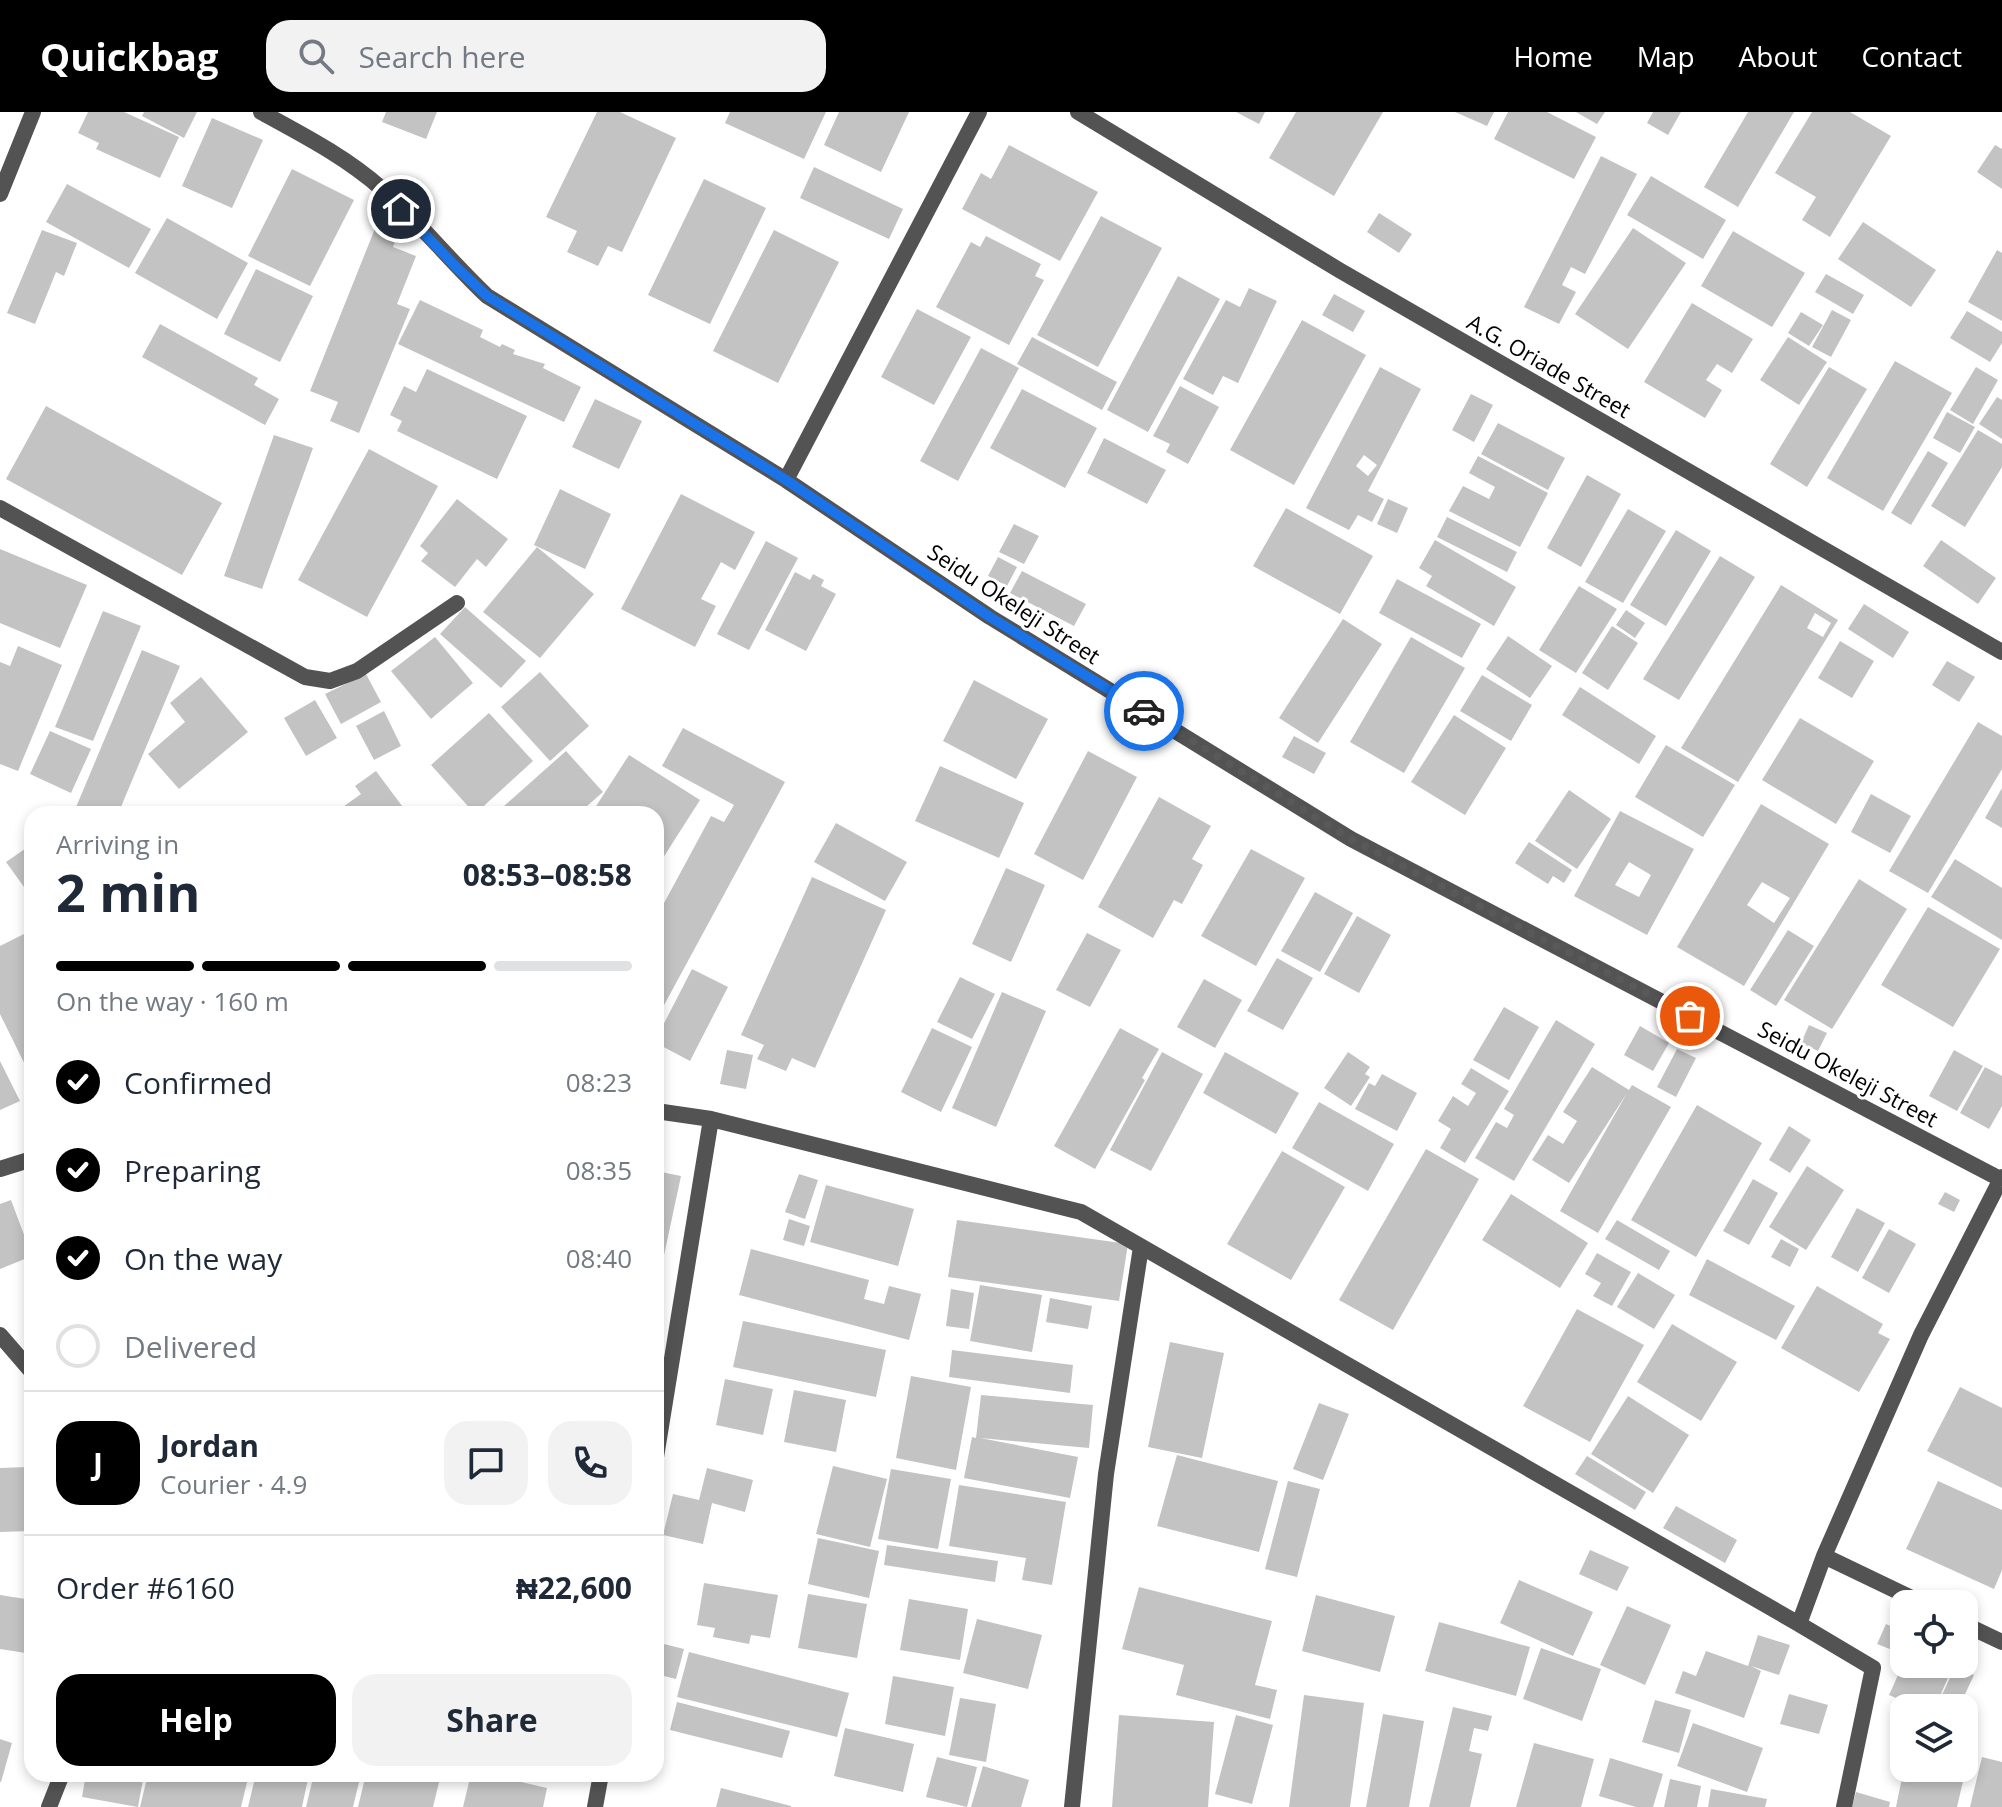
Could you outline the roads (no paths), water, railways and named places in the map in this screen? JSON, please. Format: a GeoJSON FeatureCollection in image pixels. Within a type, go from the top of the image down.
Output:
{"type":"FeatureCollection","features":[{"type":"Feature","properties":{"kind":"street"},"geometry":{"type":"LineString","coordinates":[[0,194],[33,112]]}},
{"type":"Feature","properties":{"kind":"street","name":"Seidu Okeleji Street"},"geometry":{"type":"LineString","coordinates":[[261,112],[336,154],[382,189],[487,296],[786,480],[1003,625],[1351,839],[2001,1178]]}},
{"type":"Feature","properties":{"kind":"street"},"geometry":{"type":"LineString","coordinates":[[786,480],[979,112]]}},
{"type":"Feature","properties":{"kind":"street","name":"A.G. Oriade Street"},"geometry":{"type":"LineString","coordinates":[[1078,112],[1339,270],[2002,652]]}},
{"type":"Feature","properties":{"kind":"street"},"geometry":{"type":"LineString","coordinates":[[0,508],[305,677],[330,681],[357,671],[457,603]]}},
{"type":"Feature","properties":{"kind":"street"},"geometry":{"type":"LineString","coordinates":[[664,1112],[711,1119],[1081,1212],[1799,1624],[1873,1668],[1844,1807]]}},
{"type":"Feature","properties":{"kind":"street"},"geometry":{"type":"LineString","coordinates":[[664,1408],[711,1119]]}},
{"type":"Feature","properties":{"kind":"street"},"geometry":{"type":"LineString","coordinates":[[0,1169],[24,1162]]}},
{"type":"Feature","properties":{"kind":"street"},"geometry":{"type":"LineString","coordinates":[[1799,1624],[1824,1556],[1921,1335],[2001,1178]]}},
{"type":"Feature","properties":{"kind":"street"},"geometry":{"type":"LineString","coordinates":[[1072,1807],[1106,1474],[1141,1247]]}},
{"type":"Feature","properties":{"kind":"street"},"geometry":{"type":"LineString","coordinates":[[0,1335],[24,1363]]}},
{"type":"Feature","properties":{"kind":"street"},"geometry":{"type":"LineString","coordinates":[[1824,1556],[1895,1590]]}},
{"type":"Feature","properties":{"kind":"street"},"geometry":{"type":"LineString","coordinates":[[1978,1631],[2002,1642]]}},
{"type":"Feature","properties":{"kind":"street"},"geometry":{"type":"LineString","coordinates":[[49,1807],[59,1782]]}},
{"type":"Feature","properties":{"kind":"street"},"geometry":{"type":"LineString","coordinates":[[595,1807],[600,1782]]}}]}
